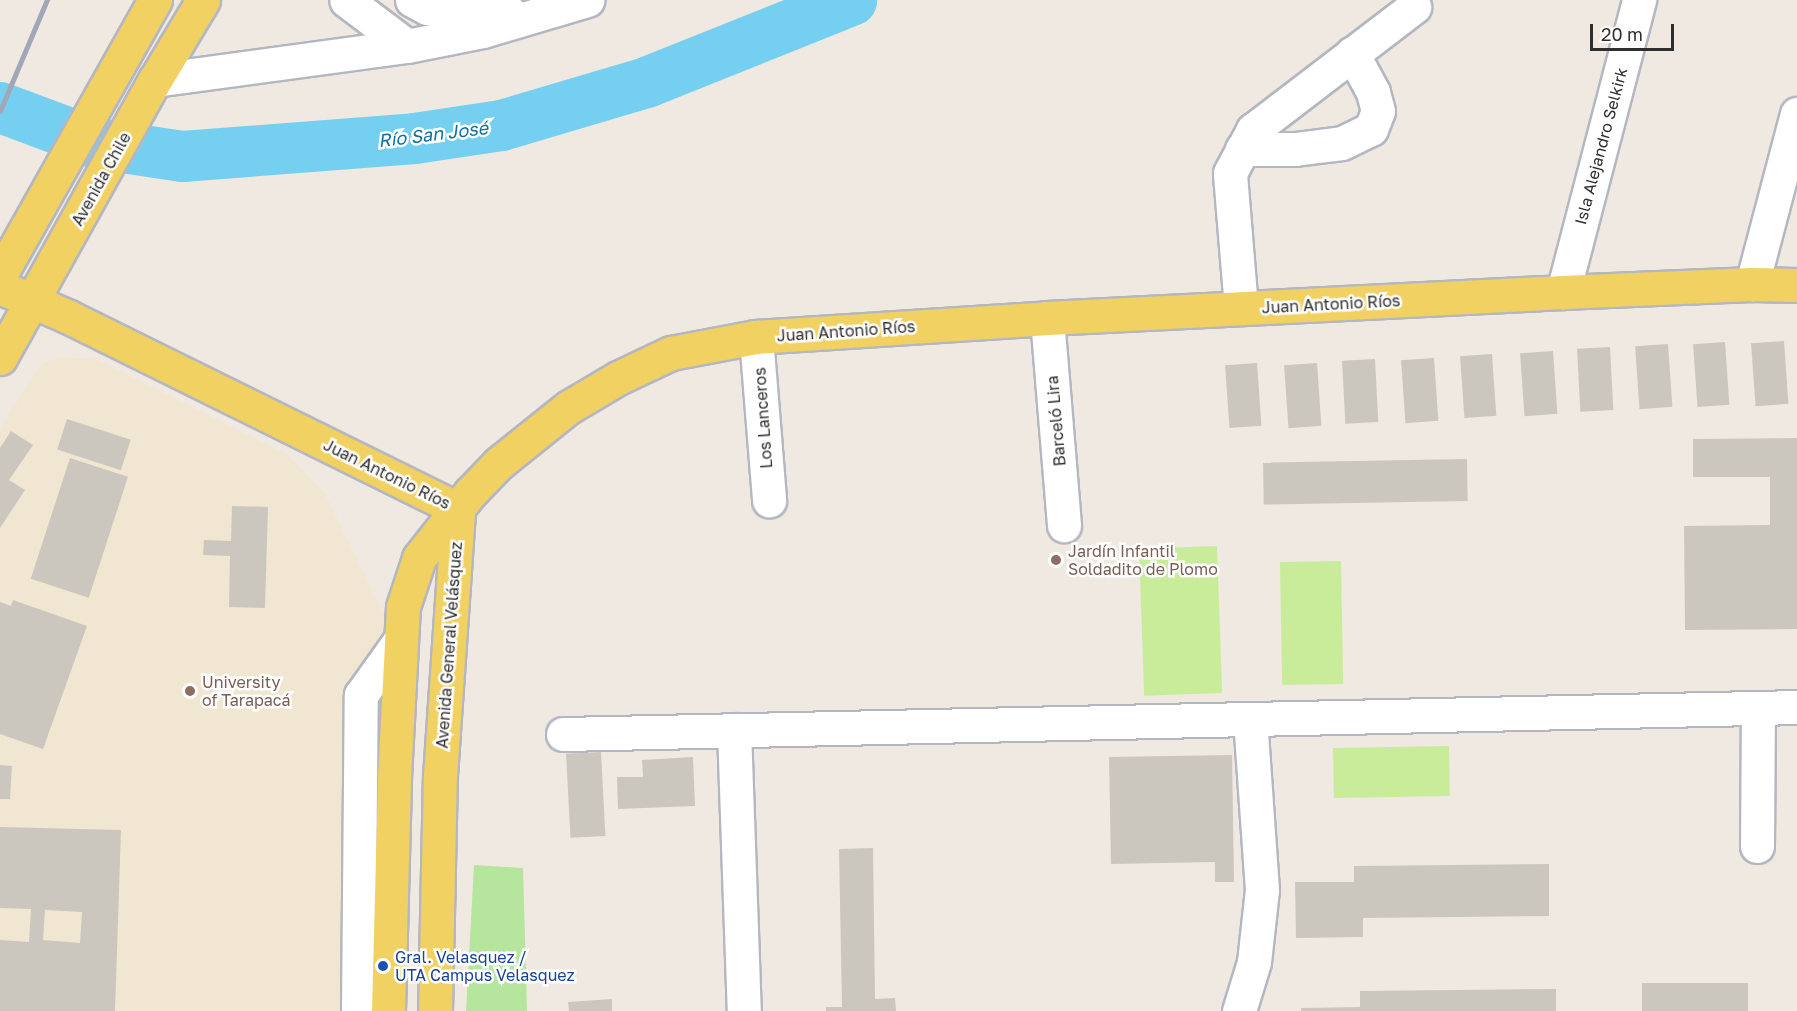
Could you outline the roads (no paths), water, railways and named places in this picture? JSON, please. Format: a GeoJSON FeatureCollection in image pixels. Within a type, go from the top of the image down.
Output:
{"type":"FeatureCollection","features":[{"type":"Feature","properties":{"kind":"main road"},"geometry":{"type":"LineString","coordinates":[[8,262],[155,0]]}},
{"type":"Feature","properties":{"kind":"main road","name":"Avenida Chile"},"geometry":{"type":"LineString","coordinates":[[0,358],[155,80],[203,0]]}},
{"type":"Feature","properties":{"kind":"main road","name":"Juan Antonio Ríos"},"geometry":{"type":"LineString","coordinates":[[0,287],[33,300],[458,509],[499,463],[569,407],[618,378],[671,353],[756,337],[1241,308],[1752,284],[1797,285]]}},
{"type":"Feature","properties":{"kind":"main road","name":"Avenida General Velásquez"},"geometry":{"type":"LineString","coordinates":[[388,1011],[394,778],[403,607],[419,558],[458,509]]}},
{"type":"Feature","properties":{"kind":"main road","name":"Avenida General Velásquez"},"geometry":{"type":"LineString","coordinates":[[435,1011],[440,776],[458,509]]}},
{"type":"Feature","properties":{"kind":"street"},"geometry":{"type":"LineString","coordinates":[[345,0],[407,46]]}},
{"type":"Feature","properties":{"kind":"street"},"geometry":{"type":"LineString","coordinates":[[412,0],[427,8],[542,14]]}},
{"type":"Feature","properties":{"kind":"street"},"geometry":{"type":"LineString","coordinates":[[155,80],[407,46],[483,31],[587,0]]}},
{"type":"Feature","properties":{"kind":"street","name":"Isla Alejandro Selkirk"},"geometry":{"type":"LineString","coordinates":[[1563,292],[1639,0]]}},
{"type":"Feature","properties":{"kind":"street"},"geometry":{"type":"LineString","coordinates":[[1241,308],[1230,173],[1252,130],[1414,7]]}},
{"type":"Feature","properties":{"kind":"street"},"geometry":{"type":"LineString","coordinates":[[1242,149],[1295,149],[1342,143],[1371,129],[1378,111],[1373,92],[1352,53]]}},
{"type":"Feature","properties":{"kind":"street"},"geometry":{"type":"LineString","coordinates":[[1752,284],[1797,114]]}},
{"type":"Feature","properties":{"kind":"street","name":"Barceló Lira"},"geometry":{"type":"LineString","coordinates":[[1047,318],[1064,525]]}},
{"type":"Feature","properties":{"kind":"street","name":"Los Lanceros"},"geometry":{"type":"LineString","coordinates":[[756,337],[769,500]]}},
{"type":"Feature","properties":{"kind":"street"},"geometry":{"type":"LineString","coordinates":[[358,1011],[361,695],[401,639]]}},
{"type":"Feature","properties":{"kind":"street"},"geometry":{"type":"LineString","coordinates":[[563,734],[1797,707]]}},
{"type":"Feature","properties":{"kind":"street"},"geometry":{"type":"LineString","coordinates":[[1757,846],[1758,708]]}},
{"type":"Feature","properties":{"kind":"street"},"geometry":{"type":"LineString","coordinates":[[1239,1011],[1254,962],[1262,890],[1250,719]]}},
{"type":"Feature","properties":{"kind":"street"},"geometry":{"type":"LineString","coordinates":[[734,730],[744,1011]]}},
{"type":"Feature","properties":{"kind":"waterway","name":"Río San José"},"geometry":{"type":"LineString","coordinates":[[0,107],[96,143],[182,156],[414,138],[501,125],[646,82],[851,0]]}},
{"type":"Feature","properties":{"kind":"railway"},"geometry":{"type":"LineString","coordinates":[[0,111],[47,0]]}},
{"type":"Feature","properties":{"kind":"place","name":"Jardín Infantil Soldadito de Plomo"},"geometry":{"type":"Point","coordinates":[1056,560]}},
{"type":"Feature","properties":{"kind":"place","name":"University of Tarapacá"},"geometry":{"type":"Point","coordinates":[190,691]}},
{"type":"Feature","properties":{"kind":"place","name":"Gral. Velasquez / UTA Campus Velasquez"},"geometry":{"type":"Point","coordinates":[383,966]}}]}
